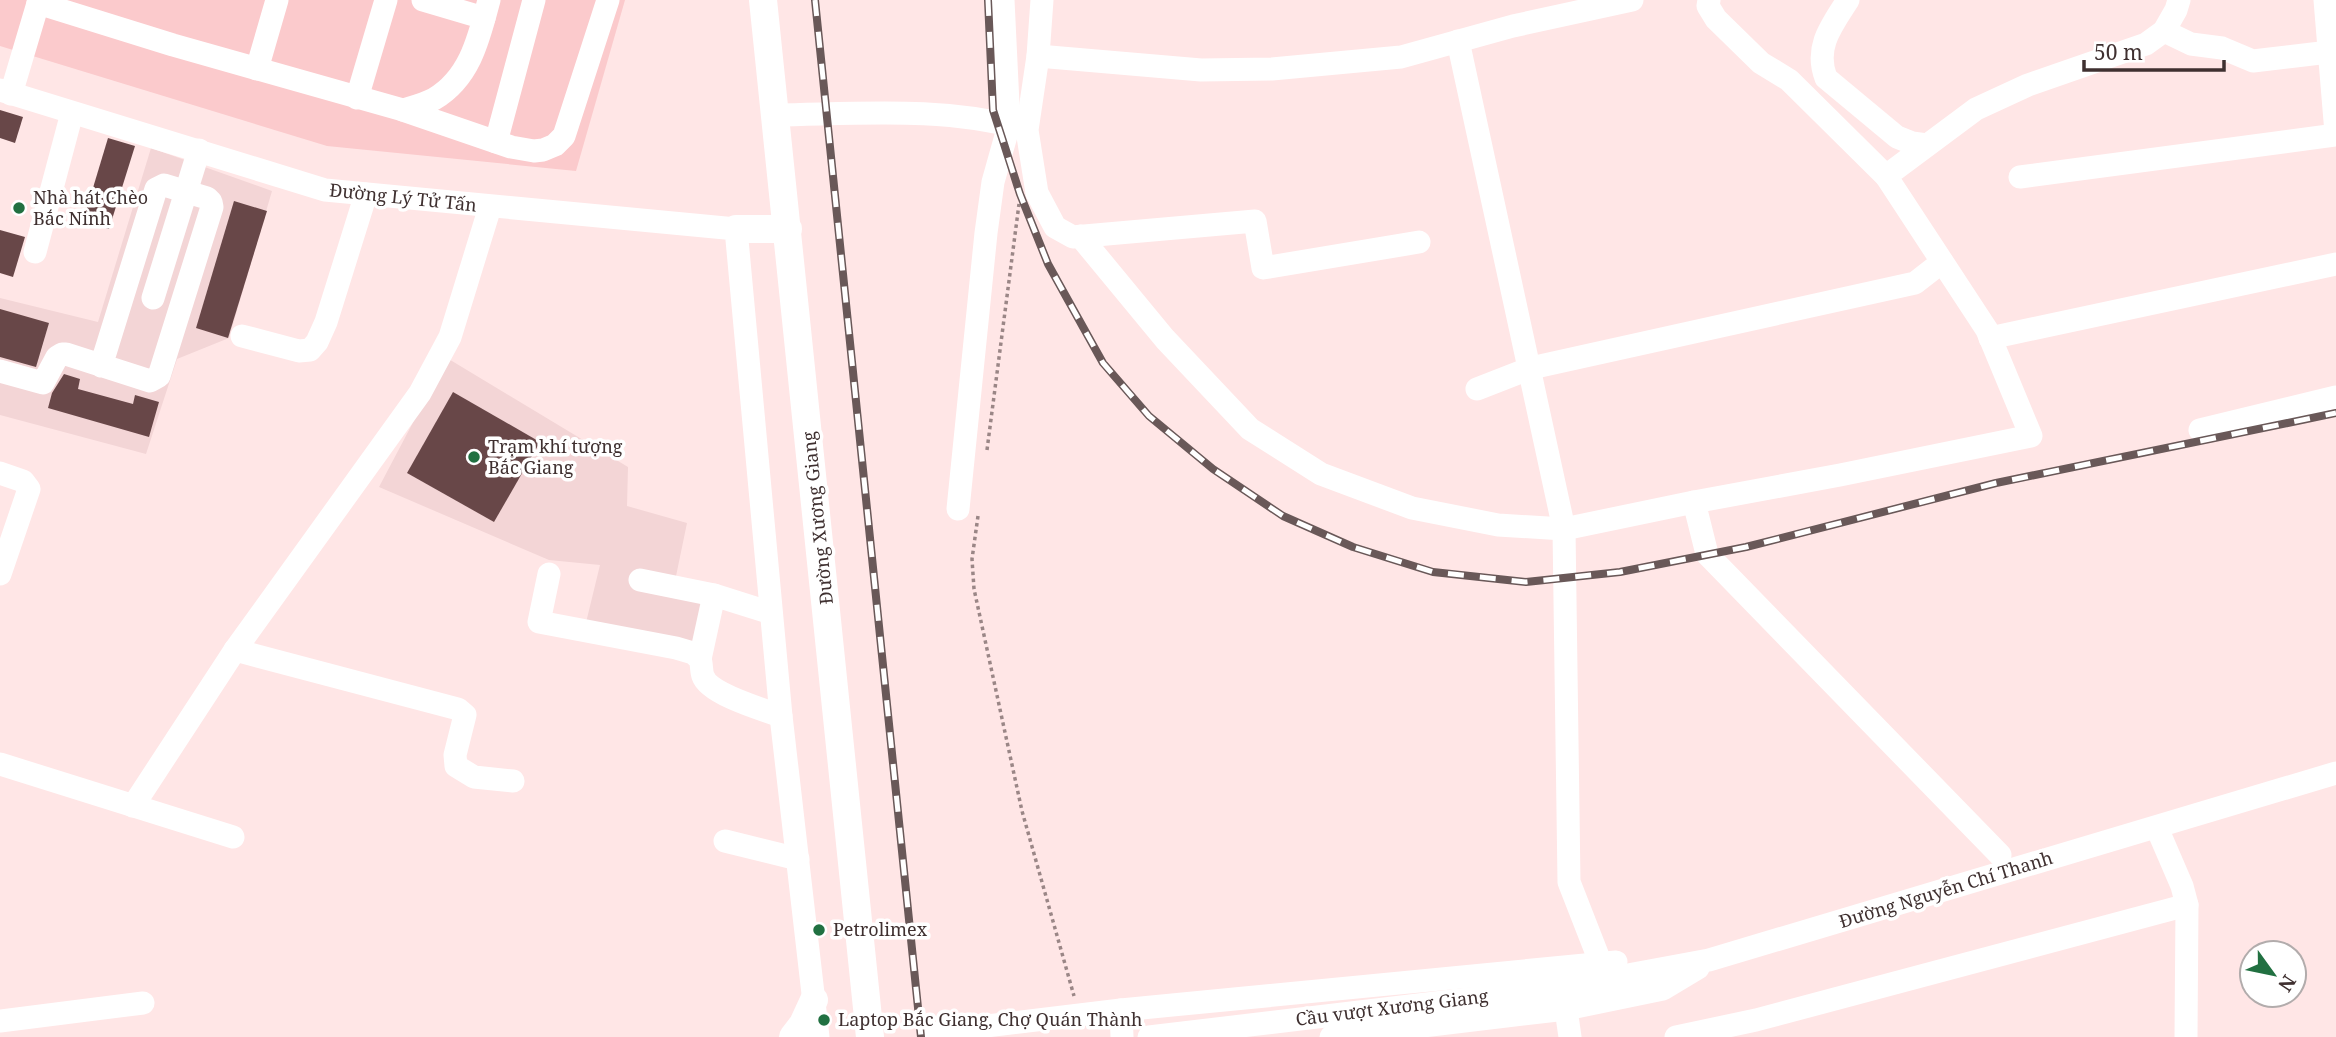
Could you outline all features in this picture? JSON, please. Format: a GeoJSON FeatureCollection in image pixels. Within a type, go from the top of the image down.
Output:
{"type":"FeatureCollection","features":[{"type":"Feature","properties":{"kind":"main road","name":"Đường Xương Giang"},"geometry":{"type":"LineString","coordinates":[[763,0],[870,1037]]}},
{"type":"Feature","properties":{"kind":"main road"},"geometry":{"type":"LineString","coordinates":[[736,229],[788,229]]}},
{"type":"Feature","properties":{"kind":"main road"},"geometry":{"type":"LineString","coordinates":[[793,1037],[803,1024],[814,1000]]}},
{"type":"Feature","properties":{"kind":"street"},"geometry":{"type":"LineString","coordinates":[[257,69],[277,0]]}},
{"type":"Feature","properties":{"kind":"street"},"geometry":{"type":"LineString","coordinates":[[357,98],[386,0]]}},
{"type":"Feature","properties":{"kind":"street"},"geometry":{"type":"LineString","coordinates":[[402,110],[431,100],[455,82],[469,62],[487,9],[423,0]]}},
{"type":"Feature","properties":{"kind":"street"},"geometry":{"type":"LineString","coordinates":[[496,142],[534,0]]}},
{"type":"Feature","properties":{"kind":"street"},"geometry":{"type":"LineString","coordinates":[[6,92],[39,1],[257,69],[402,110],[496,142],[534,151],[555,145],[564,136],[608,0]]}},
{"type":"Feature","properties":{"kind":"street"},"geometry":{"type":"LineString","coordinates":[[1003,0],[1018,127],[1037,193],[1055,227],[1073,236],[1080,236],[1255,221],[1263,268],[1419,242]]}},
{"type":"Feature","properties":{"kind":"street"},"geometry":{"type":"LineString","coordinates":[[969,507],[986,233],[993,182],[1018,127],[1038,56],[1042,0]]}},
{"type":"Feature","properties":{"kind":"street"},"geometry":{"type":"LineString","coordinates":[[1038,56],[1201,70],[1272,69],[1401,57],[1513,26],[1632,0]]}},
{"type":"Feature","properties":{"kind":"street"},"geometry":{"type":"LineString","coordinates":[[1080,236],[1164,339],[1250,429],[1321,474],[1412,508],[1498,525],[1564,529],[2031,436],[1990,338],[1886,176],[1788,80],[1761,62],[1716,19],[1708,6],[1709,0]]}},
{"type":"Feature","properties":{"kind":"street"},"geometry":{"type":"LineString","coordinates":[[1848,0],[1826,36],[1821,52],[1821,66],[1826,78],[1897,136],[1912,143],[1927,145]]}},
{"type":"Feature","properties":{"kind":"street"},"geometry":{"type":"LineString","coordinates":[[1886,176],[1976,109],[2028,85],[2146,44],[2164,31],[2179,0]]}},
{"type":"Feature","properties":{"kind":"street"},"geometry":{"type":"LineString","coordinates":[[2020,177],[2336,134],[2325,0]]}},
{"type":"Feature","properties":{"kind":"street"},"geometry":{"type":"LineString","coordinates":[[2164,31],[2191,44],[2222,48],[2253,61],[2329,52]]}},
{"type":"Feature","properties":{"kind":"street"},"geometry":{"type":"LineString","coordinates":[[1458,41],[1564,529],[1569,882],[1601,964]]}},
{"type":"Feature","properties":{"kind":"street","name":"Đường Lý Tử Tấn"},"geometry":{"type":"LineString","coordinates":[[6,92],[325,190],[736,229]]}},
{"type":"Feature","properties":{"kind":"street"},"geometry":{"type":"LineString","coordinates":[[35,252],[72,113]]}},
{"type":"Feature","properties":{"kind":"street"},"geometry":{"type":"LineString","coordinates":[[776,115],[912,114],[996,121],[1018,127]]}},
{"type":"Feature","properties":{"kind":"street"},"geometry":{"type":"LineString","coordinates":[[153,298],[199,150]]}},
{"type":"Feature","properties":{"kind":"street"},"geometry":{"type":"LineString","coordinates":[[0,371],[43,383],[57,357],[62,354],[101,366],[150,381],[155,380],[159,376],[212,207],[206,198],[164,185],[156,189],[101,366]]}},
{"type":"Feature","properties":{"kind":"street"},"geometry":{"type":"LineString","coordinates":[[242,336],[299,351],[310,350],[317,342],[326,322],[366,194]]}},
{"type":"Feature","properties":{"kind":"street"},"geometry":{"type":"LineString","coordinates":[[133,806],[235,650],[420,393],[450,337],[490,207]]}},
{"type":"Feature","properties":{"kind":"street"},"geometry":{"type":"LineString","coordinates":[[736,229],[781,716],[818,1037]]}},
{"type":"Feature","properties":{"kind":"street"},"geometry":{"type":"LineString","coordinates":[[1477,389],[1531,368],[1915,283],[1942,262]]}},
{"type":"Feature","properties":{"kind":"street"},"geometry":{"type":"LineString","coordinates":[[1990,338],[2336,264]]}},
{"type":"Feature","properties":{"kind":"street"},"geometry":{"type":"LineString","coordinates":[[124,289],[180,307]]}},
{"type":"Feature","properties":{"kind":"street"},"geometry":{"type":"LineString","coordinates":[[2200,430],[2336,397]]}},
{"type":"Feature","properties":{"kind":"street"},"geometry":{"type":"LineString","coordinates":[[0,473],[23,481],[29,489],[0,574]]}},
{"type":"Feature","properties":{"kind":"street"},"geometry":{"type":"LineString","coordinates":[[1694,502],[1707,554],[2000,855]]}},
{"type":"Feature","properties":{"kind":"street"},"geometry":{"type":"LineString","coordinates":[[549,573],[539,622],[676,648],[693,653],[700,659]]}},
{"type":"Feature","properties":{"kind":"street"},"geometry":{"type":"LineString","coordinates":[[640,580],[711,595],[771,613]]}},
{"type":"Feature","properties":{"kind":"street"},"geometry":{"type":"LineString","coordinates":[[711,595],[700,659],[703,677],[727,695],[781,716]]}},
{"type":"Feature","properties":{"kind":"street"},"geometry":{"type":"LineString","coordinates":[[235,650],[458,709],[465,715],[455,755],[456,766],[474,777],[513,781]]}},
{"type":"Feature","properties":{"kind":"street"},"geometry":{"type":"LineString","coordinates":[[0,764],[233,837]]}},
{"type":"Feature","properties":{"kind":"street","name":"Đường Nguyễn Chí Thanh"},"geometry":{"type":"LineString","coordinates":[[1552,989],[1709,960],[2336,773]]}},
{"type":"Feature","properties":{"kind":"street"},"geometry":{"type":"LineString","coordinates":[[2157,828],[2182,886],[2187,905],[2186,1037]]}},
{"type":"Feature","properties":{"kind":"street"},"geometry":{"type":"LineString","coordinates":[[725,841],[797,859]]}},
{"type":"Feature","properties":{"kind":"street"},"geometry":{"type":"LineString","coordinates":[[1676,1037],[1756,1028],[2187,905]]}},
{"type":"Feature","properties":{"kind":"street"},"geometry":{"type":"LineString","coordinates":[[934,1037],[961,1029],[1121,1010],[1601,964],[1658,956],[1709,960]]}},
{"type":"Feature","properties":{"kind":"street"},"geometry":{"type":"LineString","coordinates":[[1331,1037],[1566,1009],[1663,989],[1709,960]]}},
{"type":"Feature","properties":{"kind":"street","name":"Cầu vượt Xương Giang"},"geometry":{"type":"LineString","coordinates":[[1149,1037],[1552,989]]}},
{"type":"Feature","properties":{"kind":"street"},"geometry":{"type":"LineString","coordinates":[[0,1021],[26,1027],[143,1003]]}},
{"type":"Feature","properties":{"kind":"street"},"geometry":{"type":"LineString","coordinates":[[1566,1009],[1570,1037]]}},
{"type":"Feature","properties":{"kind":"street"},"geometry":{"type":"LineString","coordinates":[[1121,1010],[1122,1037]]}},
{"type":"Feature","properties":{"kind":"path"},"geometry":{"type":"LineString","coordinates":[[986,451],[1020,194]]}},
{"type":"Feature","properties":{"kind":"path"},"geometry":{"type":"LineString","coordinates":[[969,507],[974,589],[1022,811],[1080,1015]]}},
{"type":"Feature","properties":{"kind":"shaded area"},"geometry":{"type":"Polygon","coordinates":[[[0,0],[625,0],[576,171],[327,146],[0,46],[0,0]]]}},
{"type":"Feature","properties":{"kind":"shaded area"},"geometry":{"type":"Polygon","coordinates":[[[151,148],[272,191],[229,338],[177,359],[146,454],[0,415],[0,298],[98,322],[151,148]]]}},
{"type":"Feature","properties":{"kind":"shaded area"},"geometry":{"type":"Polygon","coordinates":[[[447,358],[628,467],[627,506],[687,523],[675,581],[712,593],[700,650],[582,639],[600,565],[549,560],[379,487],[447,358]]]}},
{"type":"Feature","properties":{"kind":"building"},"geometry":{"type":"Polygon","coordinates":[[[0,110],[23,117],[15,143],[0,138],[0,110]]]}},
{"type":"Feature","properties":{"kind":"building"},"geometry":{"type":"Polygon","coordinates":[[[108,138],[135,146],[109,229],[83,221],[108,138]]]}},
{"type":"Feature","properties":{"kind":"building"},"geometry":{"type":"Polygon","coordinates":[[[234,201],[267,211],[228,338],[196,328],[234,201]]]}},
{"type":"Feature","properties":{"kind":"building"},"geometry":{"type":"Polygon","coordinates":[[[0,230],[25,237],[13,277],[0,273],[0,230]]]}},
{"type":"Feature","properties":{"kind":"building"},"geometry":{"type":"Polygon","coordinates":[[[0,309],[49,323],[36,367],[0,357],[0,309]]]}},
{"type":"Feature","properties":{"kind":"building"},"geometry":{"type":"Polygon","coordinates":[[[64,374],[80,379],[78,389],[133,404],[135,395],[159,402],[149,437],[48,408],[52,393],[64,374]]]}},
{"type":"Feature","properties":{"kind":"building","name":"Trạm khí tượng Bắc Giang"},"geometry":{"type":"Polygon","coordinates":[[[453,392],[540,442],[494,522],[407,473],[453,392]]]}},
{"type":"Feature","properties":{"kind":"railway"},"geometry":{"type":"LineString","coordinates":[[815,0],[921,1037]]}},
{"type":"Feature","properties":{"kind":"railway"},"geometry":{"type":"LineString","coordinates":[[988,0],[993,110],[1020,194],[1048,264],[1103,363],[1149,416],[1213,469],[1283,516],[1353,547],[1433,572],[1526,582],[1620,572],[1746,547],[1996,483],[2336,413]]}},
{"type":"Feature","properties":{"kind":"place","name":"Nhà hát Chèo Bắc Ninh"},"geometry":{"type":"Point","coordinates":[19,208]}},
{"type":"Feature","properties":{"kind":"place","name":"Trạm khí tượng Bắc Giang"},"geometry":{"type":"Point","coordinates":[474,457]}},
{"type":"Feature","properties":{"kind":"place","name":"Petrolimex"},"geometry":{"type":"Point","coordinates":[819,930]}},
{"type":"Feature","properties":{"kind":"place","name":"Laptop Bắc Giang, Chợ Quán Thành"},"geometry":{"type":"Point","coordinates":[824,1020]}}]}
